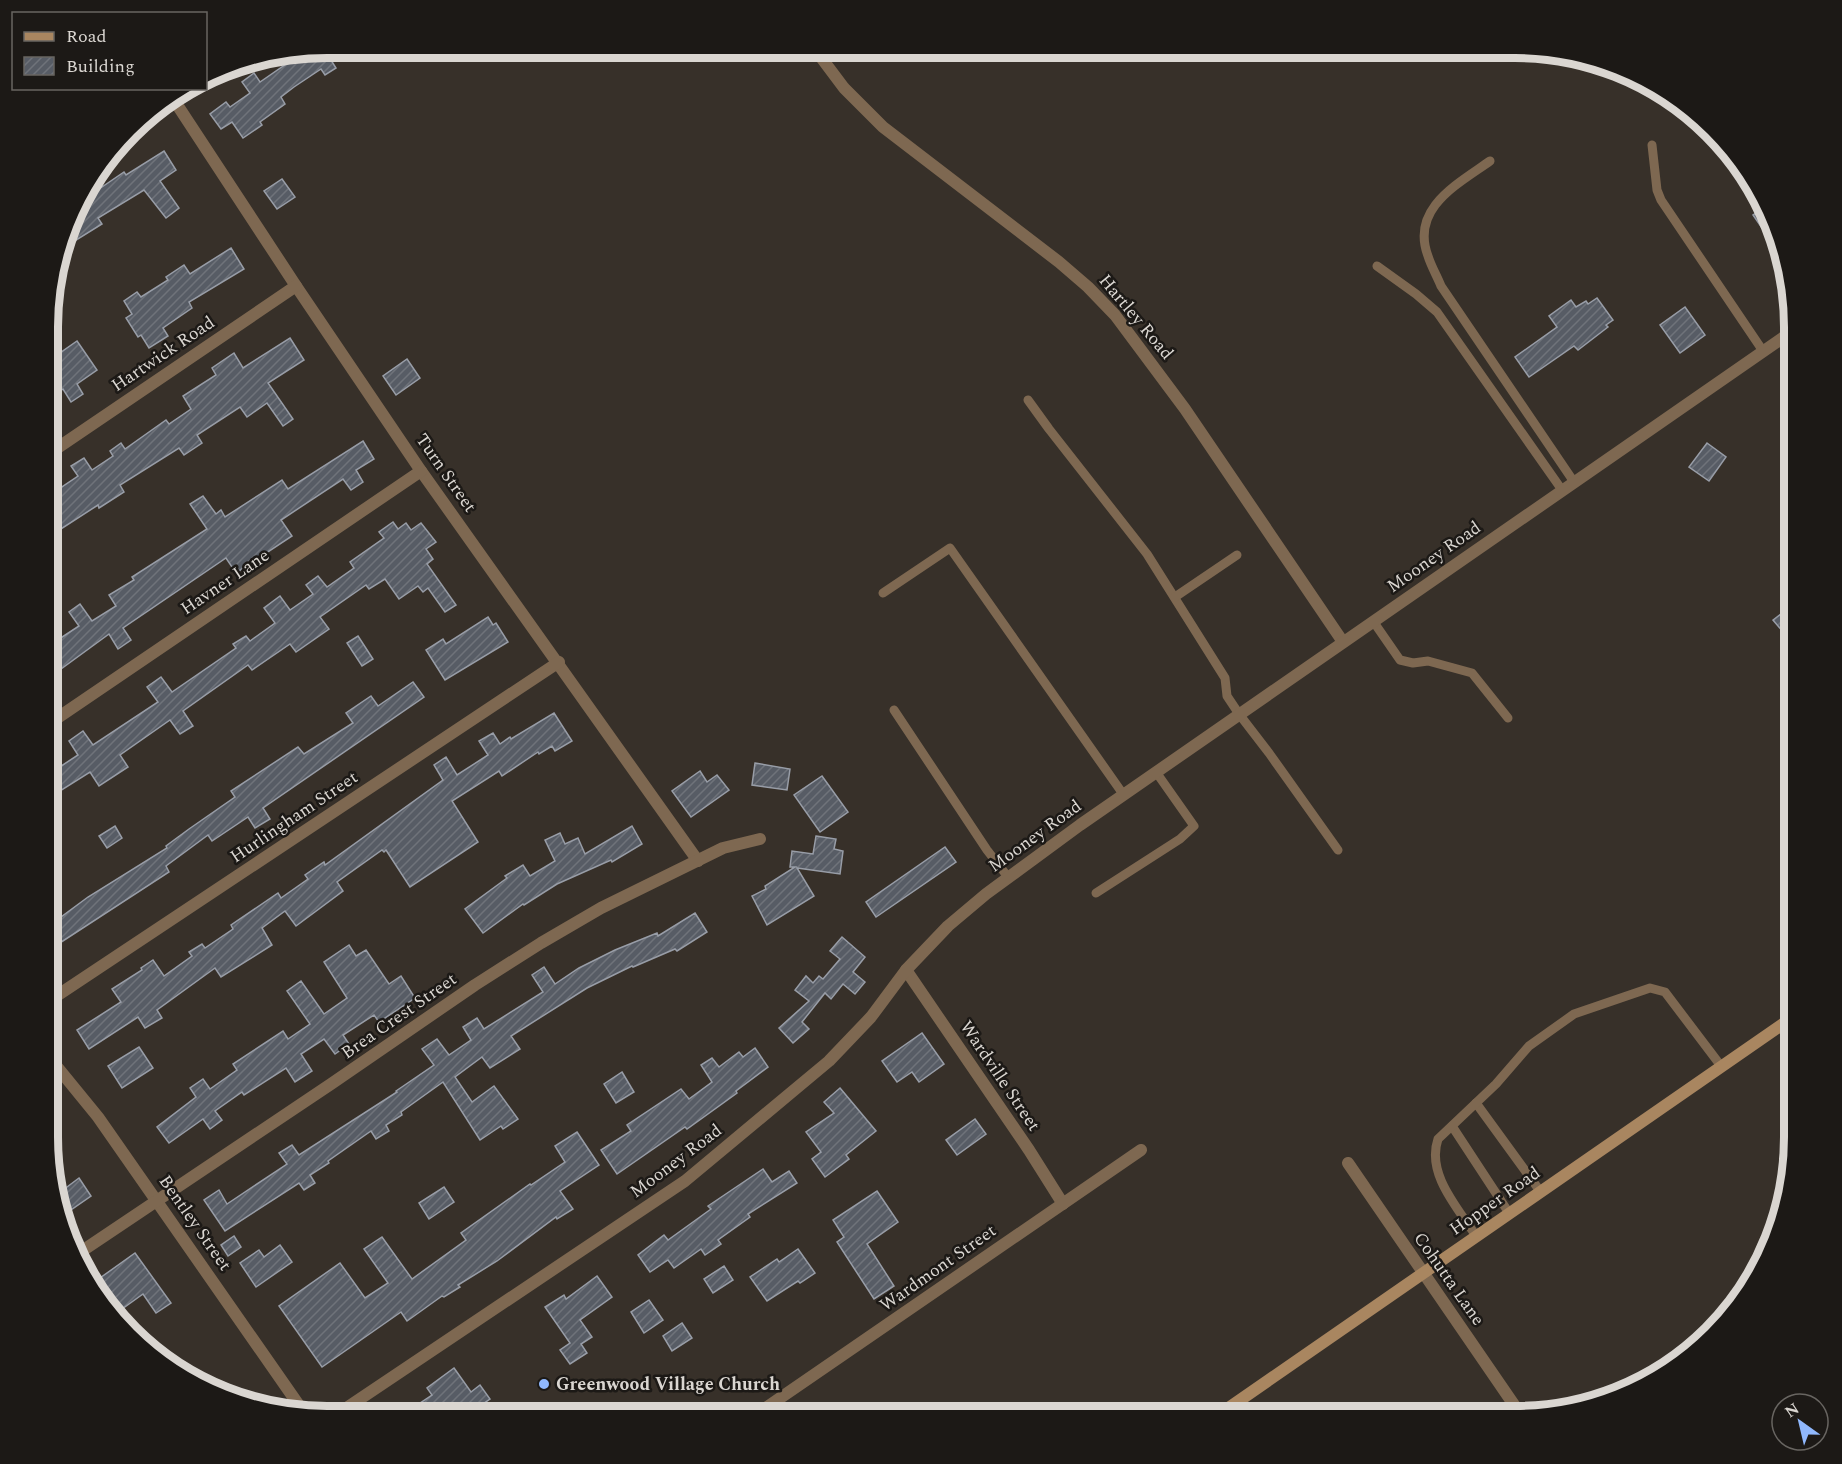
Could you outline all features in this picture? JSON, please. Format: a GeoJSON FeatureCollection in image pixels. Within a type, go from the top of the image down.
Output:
{"type":"FeatureCollection","features":[{"type":"Feature","properties":{"kind":"main road","name":"Hopper Road"},"geometry":{"type":"LineString","coordinates":[[1231,1406],[1784,1024]]}},
{"type":"Feature","properties":{"kind":"street","name":"Hartley Road"},"geometry":{"type":"LineString","coordinates":[[822,58],[844,88],[883,127],[1059,262],[1115,315],[1185,409],[1343,642]]}},
{"type":"Feature","properties":{"kind":"street","name":"Turn Street"},"geometry":{"type":"LineString","coordinates":[[177,105],[296,286],[422,471],[698,861]]}},
{"type":"Feature","properties":{"kind":"street","name":"Hartwick Road"},"geometry":{"type":"LineString","coordinates":[[58,448],[296,286]]}},
{"type":"Feature","properties":{"kind":"street","name":"Mooney Road"},"geometry":{"type":"LineString","coordinates":[[349,1406],[685,1181],[829,1061],[871,1017],[906,970],[948,926],[1008,877],[1124,794],[1784,337]]}},
{"type":"Feature","properties":{"kind":"street","name":"Havner Lane"},"geometry":{"type":"LineString","coordinates":[[58,718],[422,471]]}},
{"type":"Feature","properties":{"kind":"street","name":"Hurlingham Street"},"geometry":{"type":"LineString","coordinates":[[58,995],[559,663]]}},
{"type":"Feature","properties":{"kind":"street","name":"Brea Crest Street"},"geometry":{"type":"LineString","coordinates":[[84,1250],[475,985],[541,943],[601,908],[723,848],[760,839]]}},
{"type":"Feature","properties":{"kind":"street","name":"Wardville Street"},"geometry":{"type":"LineString","coordinates":[[906,970],[1063,1203]]}},
{"type":"Feature","properties":{"kind":"street","name":"Bentley Street"},"geometry":{"type":"LineString","coordinates":[[58,1068],[98,1117],[298,1404]]}},
{"type":"Feature","properties":{"kind":"street","name":"Wardmont Street"},"geometry":{"type":"LineString","coordinates":[[769,1406],[1142,1150]]}},
{"type":"Feature","properties":{"kind":"street","name":"Cohutta Lane"},"geometry":{"type":"LineString","coordinates":[[1348,1163],[1515,1406]]}},
{"type":"Feature","properties":{"kind":"lane"},"geometry":{"type":"LineString","coordinates":[[1652,145],[1657,190],[1661,200],[1762,351]]}},
{"type":"Feature","properties":{"kind":"lane"},"geometry":{"type":"LineString","coordinates":[[1490,161],[1442,196],[1428,212],[1424,232],[1427,254],[1441,286],[1574,482]]}},
{"type":"Feature","properties":{"kind":"lane"},"geometry":{"type":"LineString","coordinates":[[1377,266],[1437,312],[1562,490]]}},
{"type":"Feature","properties":{"kind":"lane"},"geometry":{"type":"LineString","coordinates":[[1028,400],[1126,526],[1175,597],[1225,678],[1227,696],[1338,850]]}},
{"type":"Feature","properties":{"kind":"lane"},"geometry":{"type":"LineString","coordinates":[[883,593],[950,548],[1124,794]]}},
{"type":"Feature","properties":{"kind":"lane"},"geometry":{"type":"LineString","coordinates":[[1175,597],[1237,555]]}},
{"type":"Feature","properties":{"kind":"lane"},"geometry":{"type":"LineString","coordinates":[[1373,621],[1400,660],[1413,663],[1428,661],[1472,674],[1508,718]]}},
{"type":"Feature","properties":{"kind":"lane"},"geometry":{"type":"LineString","coordinates":[[894,710],[987,850],[1008,877]]}},
{"type":"Feature","properties":{"kind":"lane"},"geometry":{"type":"LineString","coordinates":[[1096,892],[1180,839],[1194,826],[1156,772]]}},
{"type":"Feature","properties":{"kind":"lane"},"geometry":{"type":"LineString","coordinates":[[1476,1236],[1444,1188],[1436,1168],[1435,1149],[1438,1139],[1476,1103],[1529,1046],[1574,1014],[1650,988],[1665,992],[1721,1066]]}},
{"type":"Feature","properties":{"kind":"lane"},"geometry":{"type":"LineString","coordinates":[[1476,1103],[1540,1191]]}},
{"type":"Feature","properties":{"kind":"lane"},"geometry":{"type":"LineString","coordinates":[[1452,1126],[1509,1213]]}},
{"type":"Feature","properties":{"kind":"building"},"geometry":{"type":"Polygon","coordinates":[[[330,58],[336,68],[325,75],[321,69],[294,87],[281,97],[285,104],[260,122],[262,125],[243,138],[232,122],[221,129],[210,114],[226,102],[230,107],[250,93],[242,82],[254,73],[260,82],[286,64],[285,62],[293,61],[330,58]]]}},
{"type":"Feature","properties":{"kind":"building"},"geometry":{"type":"Polygon","coordinates":[[[164,151],[176,170],[160,181],[179,208],[166,218],[144,190],[98,218],[102,224],[73,242],[86,209],[98,188],[124,172],[126,175],[164,151]]]}},
{"type":"Feature","properties":{"kind":"building"},"geometry":{"type":"Polygon","coordinates":[[[282,179],[295,197],[277,209],[264,191],[282,179]]]}},
{"type":"Feature","properties":{"kind":"building"},"geometry":{"type":"Polygon","coordinates":[[[1757,212],[1765,230],[1764,231],[1753,215],[1757,212]]]}},
{"type":"Feature","properties":{"kind":"building"},"geometry":{"type":"Polygon","coordinates":[[[231,248],[244,269],[189,302],[192,308],[163,328],[168,336],[149,348],[141,335],[138,337],[126,318],[132,314],[124,301],[137,292],[141,297],[168,280],[166,277],[184,265],[190,274],[231,248]]]}},
{"type":"Feature","properties":{"kind":"building"},"geometry":{"type":"Polygon","coordinates":[[[1597,298],[1613,320],[1606,325],[1608,327],[1578,350],[1574,346],[1529,377],[1515,357],[1557,327],[1549,316],[1571,300],[1576,307],[1586,301],[1588,304],[1597,298]]]}},
{"type":"Feature","properties":{"kind":"building"},"geometry":{"type":"Polygon","coordinates":[[[1685,307],[1705,335],[1680,353],[1660,325],[1685,307]]]}},
{"type":"Feature","properties":{"kind":"building"},"geometry":{"type":"Polygon","coordinates":[[[290,338],[304,360],[268,383],[293,419],[283,426],[267,403],[247,417],[240,407],[197,435],[202,443],[184,455],[179,448],[120,485],[124,492],[99,508],[98,505],[58,531],[58,490],[78,476],[71,466],[84,458],[92,470],[113,456],[110,451],[121,443],[125,449],[166,420],[169,424],[191,409],[183,396],[216,375],[212,368],[234,353],[243,368],[290,338]]]}},
{"type":"Feature","properties":{"kind":"building"},"geometry":{"type":"Polygon","coordinates":[[[77,341],[97,370],[77,384],[83,394],[71,402],[63,389],[58,392],[58,354],[77,341]]]}},
{"type":"Feature","properties":{"kind":"building"},"geometry":{"type":"Polygon","coordinates":[[[407,359],[420,378],[396,395],[383,376],[407,359]]]}},
{"type":"Feature","properties":{"kind":"building"},"geometry":{"type":"Polygon","coordinates":[[[363,441],[374,459],[356,470],[363,482],[351,490],[343,479],[281,520],[292,536],[236,573],[226,558],[123,628],[131,640],[118,649],[109,634],[58,671],[58,640],[79,626],[69,612],[80,604],[92,621],[116,606],[109,595],[134,580],[132,577],[207,529],[190,504],[203,496],[216,514],[221,510],[225,517],[282,480],[288,489],[363,441]]]}},
{"type":"Feature","properties":{"kind":"building"},"geometry":{"type":"Polygon","coordinates":[[[1707,443],[1726,457],[1709,481],[1689,467],[1707,443]]]}},
{"type":"Feature","properties":{"kind":"building"},"geometry":{"type":"Polygon","coordinates":[[[393,522],[398,529],[406,523],[411,530],[421,523],[436,542],[426,549],[433,559],[427,564],[456,605],[445,612],[428,588],[423,592],[418,586],[399,599],[385,579],[369,589],[366,585],[320,617],[329,629],[296,652],[290,644],[252,670],[248,665],[183,711],[193,726],[180,734],[170,720],[120,755],[128,767],[99,786],[90,772],[58,792],[58,768],[78,755],[69,741],[83,731],[93,745],[158,702],[147,687],[161,677],[172,692],[236,648],[233,644],[246,636],[250,641],[275,623],[264,608],[280,596],[290,610],[313,594],[306,585],[318,576],[327,587],[354,568],[350,562],[384,538],[379,532],[393,522]]]}},
{"type":"Feature","properties":{"kind":"building"},"geometry":{"type":"Polygon","coordinates":[[[1784,612],[1784,633],[1773,620],[1784,612]]]}},
{"type":"Feature","properties":{"kind":"building"},"geometry":{"type":"Polygon","coordinates":[[[488,617],[493,625],[496,623],[508,642],[445,680],[426,650],[443,639],[446,644],[488,617]]]}},
{"type":"Feature","properties":{"kind":"building"},"geometry":{"type":"Polygon","coordinates":[[[358,636],[373,659],[362,666],[347,643],[358,636]]]}},
{"type":"Feature","properties":{"kind":"building"},"geometry":{"type":"Polygon","coordinates":[[[413,682],[424,697],[263,808],[270,819],[255,828],[248,817],[212,841],[208,835],[166,866],[169,872],[58,944],[58,919],[88,897],[167,848],[166,846],[235,797],[231,791],[298,747],[304,754],[353,723],[346,713],[371,696],[378,706],[413,682]]]}},
{"type":"Feature","properties":{"kind":"building"},"geometry":{"type":"Polygon","coordinates":[[[554,713],[572,741],[555,751],[552,746],[539,754],[538,752],[502,776],[499,771],[452,801],[478,842],[410,887],[386,850],[384,852],[382,850],[337,882],[343,891],[296,926],[285,911],[262,928],[272,945],[221,977],[215,968],[157,1010],[162,1018],[145,1028],[138,1017],[89,1049],[77,1030],[121,1002],[112,989],[142,970],[141,968],[153,960],[164,976],[192,956],[189,952],[202,944],[205,948],[233,929],[231,925],[278,893],[281,898],[308,879],[305,875],[324,862],[325,865],[443,780],[434,765],[446,757],[457,775],[488,755],[479,741],[493,733],[500,744],[554,713]]]}},
{"type":"Feature","properties":{"kind":"building"},"geometry":{"type":"Polygon","coordinates":[[[755,763],[790,769],[787,790],[752,785],[755,763]]]}},
{"type":"Feature","properties":{"kind":"building"},"geometry":{"type":"Polygon","coordinates":[[[700,771],[707,782],[717,775],[729,790],[691,817],[672,791],[700,771]]]}},
{"type":"Feature","properties":{"kind":"building"},"geometry":{"type":"Polygon","coordinates":[[[822,776],[848,812],[820,832],[794,795],[822,776]]]}},
{"type":"Feature","properties":{"kind":"building"},"geometry":{"type":"Polygon","coordinates":[[[115,826],[122,838],[107,848],[99,836],[115,826]]]}},
{"type":"Feature","properties":{"kind":"building"},"geometry":{"type":"Polygon","coordinates":[[[632,826],[642,844],[612,862],[611,860],[557,884],[523,904],[483,933],[465,909],[507,878],[505,876],[523,865],[530,876],[555,861],[545,840],[560,833],[565,844],[578,838],[585,854],[632,826]]]}},
{"type":"Feature","properties":{"kind":"building"},"geometry":{"type":"Polygon","coordinates":[[[816,836],[836,839],[834,849],[843,851],[840,874],[797,868],[814,896],[767,925],[752,896],[766,889],[765,886],[795,867],[790,867],[792,851],[813,854],[816,836]]]}},
{"type":"Feature","properties":{"kind":"building"},"geometry":{"type":"Polygon","coordinates":[[[945,847],[956,862],[876,917],[866,902],[945,847]]]}},
{"type":"Feature","properties":{"kind":"building"},"geometry":{"type":"Polygon","coordinates":[[[695,913],[707,932],[677,951],[675,949],[632,966],[587,988],[511,1036],[520,1049],[490,1068],[482,1057],[455,1077],[472,1102],[494,1086],[518,1119],[503,1129],[501,1126],[480,1140],[443,1082],[386,1125],[389,1131],[376,1139],[371,1131],[310,1175],[315,1183],[304,1190],[299,1183],[225,1231],[204,1200],[219,1190],[227,1204],[287,1164],[279,1153],[292,1145],[299,1155],[397,1092],[434,1065],[422,1049],[437,1039],[449,1055],[471,1040],[463,1027],[477,1018],[484,1029],[543,992],[532,975],[544,967],[555,984],[579,968],[615,950],[657,933],[658,936],[695,913]]]}},
{"type":"Feature","properties":{"kind":"building"},"geometry":{"type":"Polygon","coordinates":[[[842,937],[865,957],[853,972],[865,982],[855,994],[843,984],[831,999],[825,993],[802,1022],[809,1029],[793,1043],[779,1028],[809,1001],[795,990],[806,976],[813,983],[819,976],[823,979],[840,959],[830,951],[842,937]]]}},
{"type":"Feature","properties":{"kind":"building"},"geometry":{"type":"Polygon","coordinates":[[[349,945],[356,956],[366,950],[389,984],[401,976],[415,998],[379,1022],[374,1015],[343,1035],[349,1044],[335,1054],[324,1039],[301,1054],[312,1071],[295,1082],[286,1068],[244,1095],[242,1092],[215,1111],[222,1120],[210,1129],[203,1119],[169,1143],[157,1127],[196,1097],[190,1088],[203,1079],[210,1089],[237,1070],[233,1064],[283,1031],[288,1039],[310,1024],[287,991],[301,981],[324,1014],[347,998],[324,962],[349,945]]]}},
{"type":"Feature","properties":{"kind":"building"},"geometry":{"type":"Polygon","coordinates":[[[922,1033],[944,1064],[919,1082],[912,1072],[897,1082],[882,1061],[922,1033]]]}},
{"type":"Feature","properties":{"kind":"building"},"geometry":{"type":"Polygon","coordinates":[[[139,1047],[153,1068],[122,1088],[108,1066],[139,1047]]]}},
{"type":"Feature","properties":{"kind":"building"},"geometry":{"type":"Polygon","coordinates":[[[755,1048],[768,1067],[736,1091],[737,1093],[687,1129],[685,1127],[617,1174],[601,1150],[631,1131],[627,1125],[681,1089],[689,1099],[712,1082],[701,1065],[712,1058],[719,1067],[739,1052],[743,1057],[755,1048]]]}},
{"type":"Feature","properties":{"kind":"building"},"geometry":{"type":"Polygon","coordinates":[[[622,1072],[634,1092],[616,1103],[604,1084],[622,1072]]]}},
{"type":"Feature","properties":{"kind":"building"},"geometry":{"type":"Polygon","coordinates":[[[840,1088],[876,1131],[846,1155],[849,1159],[825,1177],[812,1159],[821,1152],[806,1132],[834,1113],[824,1102],[840,1088]]]}},
{"type":"Feature","properties":{"kind":"building"},"geometry":{"type":"Polygon","coordinates":[[[975,1119],[986,1134],[957,1155],[946,1140],[975,1119]]]}},
{"type":"Feature","properties":{"kind":"building"},"geometry":{"type":"Polygon","coordinates":[[[577,1132],[599,1165],[560,1191],[573,1209],[557,1219],[556,1217],[497,1261],[458,1285],[460,1287],[442,1296],[407,1321],[401,1312],[322,1367],[279,1306],[340,1263],[365,1298],[388,1283],[364,1249],[382,1237],[412,1279],[466,1240],[461,1233],[565,1162],[555,1146],[577,1132]]]}},
{"type":"Feature","properties":{"kind":"building"},"geometry":{"type":"Polygon","coordinates":[[[763,1169],[772,1182],[789,1171],[797,1183],[748,1214],[750,1217],[718,1240],[721,1244],[705,1255],[701,1249],[674,1268],[668,1260],[650,1272],[638,1255],[664,1235],[668,1240],[711,1209],[708,1206],[763,1169]]]}},
{"type":"Feature","properties":{"kind":"building"},"geometry":{"type":"Polygon","coordinates":[[[79,1178],[91,1196],[69,1211],[64,1189],[79,1178]]]}},
{"type":"Feature","properties":{"kind":"building"},"geometry":{"type":"Polygon","coordinates":[[[444,1187],[454,1202],[429,1219],[419,1203],[444,1187]]]}},
{"type":"Feature","properties":{"kind":"building"},"geometry":{"type":"Polygon","coordinates":[[[877,1191],[898,1222],[867,1244],[894,1286],[874,1299],[837,1242],[844,1237],[833,1220],[877,1191]]]}},
{"type":"Feature","properties":{"kind":"building"},"geometry":{"type":"Polygon","coordinates":[[[234,1236],[241,1247],[228,1256],[221,1245],[234,1236]]]}},
{"type":"Feature","properties":{"kind":"building"},"geometry":{"type":"Polygon","coordinates":[[[280,1245],[292,1262],[256,1287],[240,1263],[259,1250],[264,1257],[280,1245]]]}},
{"type":"Feature","properties":{"kind":"building"},"geometry":{"type":"Polygon","coordinates":[[[798,1249],[815,1273],[767,1301],[750,1277],[777,1259],[779,1262],[798,1249]]]}},
{"type":"Feature","properties":{"kind":"building"},"geometry":{"type":"Polygon","coordinates":[[[135,1253],[171,1303],[156,1313],[143,1294],[122,1309],[100,1278],[135,1253]]]}},
{"type":"Feature","properties":{"kind":"building"},"geometry":{"type":"Polygon","coordinates":[[[724,1266],[733,1280],[713,1293],[704,1279],[724,1266]]]}},
{"type":"Feature","properties":{"kind":"building"},"geometry":{"type":"Polygon","coordinates":[[[597,1276],[612,1297],[580,1320],[592,1337],[581,1344],[587,1353],[570,1364],[560,1350],[570,1343],[545,1307],[564,1295],[566,1299],[597,1276]]]}},
{"type":"Feature","properties":{"kind":"building"},"geometry":{"type":"Polygon","coordinates":[[[649,1300],[663,1320],[644,1333],[631,1312],[649,1300]]]}},
{"type":"Feature","properties":{"kind":"building"},"geometry":{"type":"Polygon","coordinates":[[[682,1323],[692,1338],[672,1351],[663,1336],[682,1323]]]}},
{"type":"Feature","properties":{"kind":"building"},"geometry":{"type":"Polygon","coordinates":[[[454,1368],[471,1392],[480,1385],[490,1399],[480,1406],[416,1406],[432,1395],[427,1388],[454,1368]]]}},
{"type":"Feature","properties":{"kind":"place","name":"Greenwood Village Church"},"geometry":{"type":"Point","coordinates":[544,1384]}}]}
